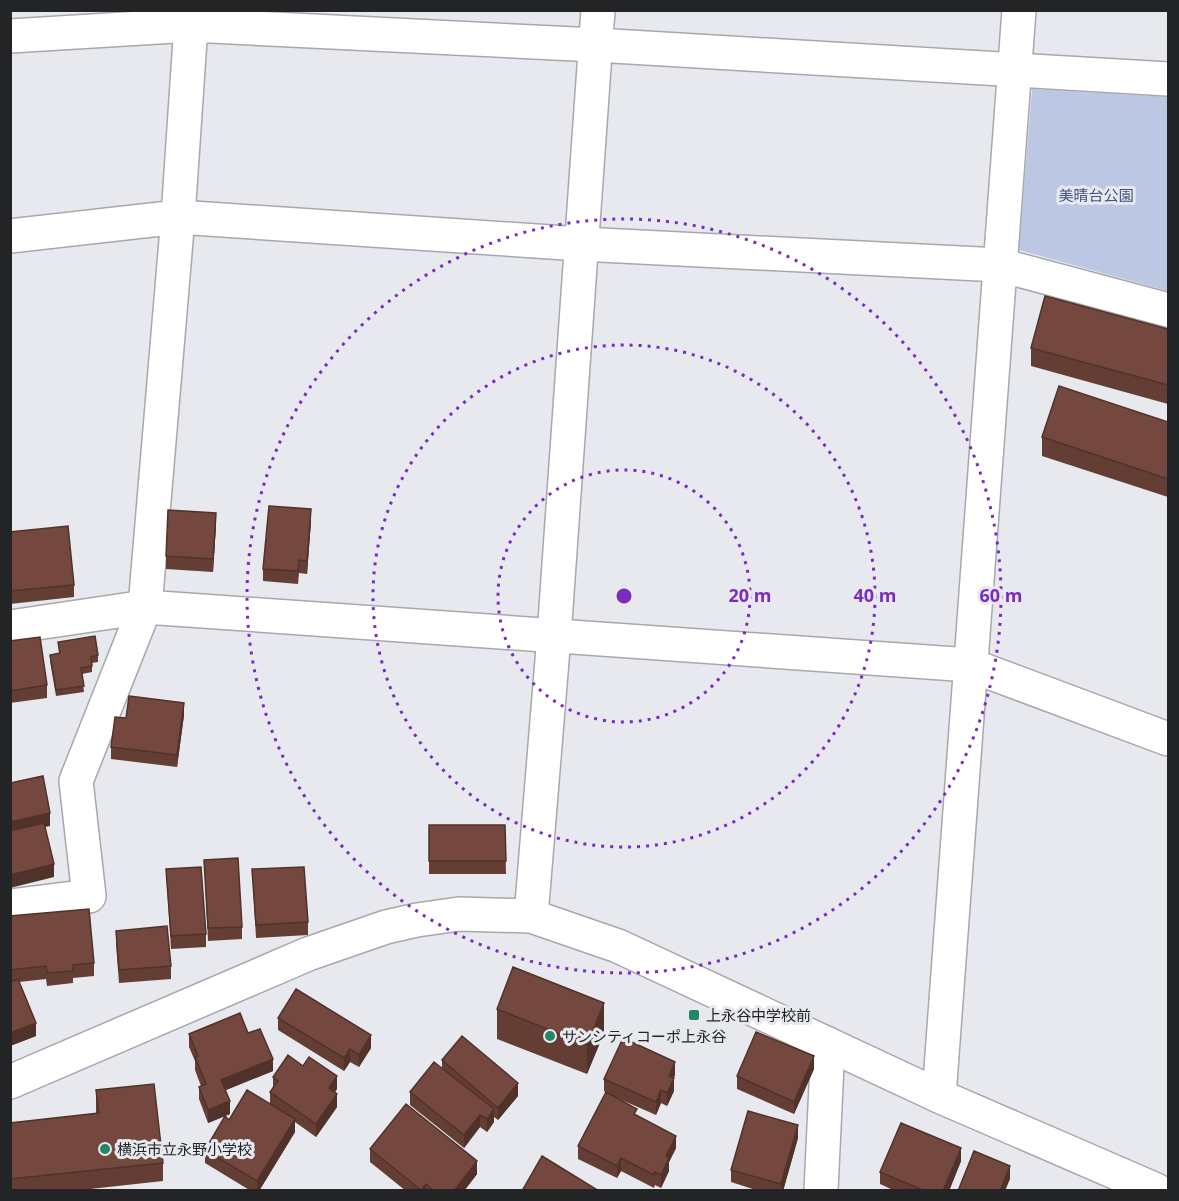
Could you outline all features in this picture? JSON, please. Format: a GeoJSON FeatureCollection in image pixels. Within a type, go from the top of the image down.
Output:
{"type":"FeatureCollection","features":[{"type":"Feature","properties":{"kind":"street"},"geometry":{"type":"LineString","coordinates":[[531,916],[554,636],[598,10]]}},
{"type":"Feature","properties":{"kind":"street"},"geometry":{"type":"LineString","coordinates":[[939,1096],[1019,10]]}},
{"type":"Feature","properties":{"kind":"street"},"geometry":{"type":"LineString","coordinates":[[10,906],[89,896],[76,781],[145,607],[178,217],[191,18]]}},
{"type":"Feature","properties":{"kind":"street"},"geometry":{"type":"LineString","coordinates":[[10,36],[191,18],[1168,79]]}},
{"type":"Feature","properties":{"kind":"street"},"geometry":{"type":"LineString","coordinates":[[10,236],[178,217],[581,244],[1000,265],[1168,310]]}},
{"type":"Feature","properties":{"kind":"street"},"geometry":{"type":"LineString","coordinates":[[10,627],[145,607],[970,665],[1168,739]]}},
{"type":"Feature","properties":{"kind":"street"},"geometry":{"type":"LineString","coordinates":[[10,1082],[308,954],[386,927],[459,914],[531,916],[618,946],[939,1096],[1156,1191]]}},
{"type":"Feature","properties":{"kind":"street"},"geometry":{"type":"LineString","coordinates":[[821,1191],[828,1044]]}},
{"type":"Feature","properties":{"kind":"green space","name":"美晴台公園"},"geometry":{"type":"Polygon","coordinates":[[[1032,89],[1168,97],[1168,291],[1019,250],[1032,89]]]}},
{"type":"Feature","properties":{"kind":"building"},"geometry":{"type":"Polygon","coordinates":[[[1045,296],[1168,329],[1168,385],[1031,348],[1045,296]]]}},
{"type":"Feature","properties":{"kind":"building"},"geometry":{"type":"Polygon","coordinates":[[[1059,386],[1168,422],[1168,479],[1042,437],[1059,386]]]}},
{"type":"Feature","properties":{"kind":"building"},"geometry":{"type":"Polygon","coordinates":[[[269,506],[311,509],[307,561],[299,560],[298,571],[263,569],[269,506]]]}},
{"type":"Feature","properties":{"kind":"building"},"geometry":{"type":"Polygon","coordinates":[[[168,510],[216,513],[213,559],[166,556],[168,510]]]}},
{"type":"Feature","properties":{"kind":"building"},"geometry":{"type":"Polygon","coordinates":[[[68,526],[74,585],[10,591],[10,532],[68,526]]]}},
{"type":"Feature","properties":{"kind":"building"},"geometry":{"type":"Polygon","coordinates":[[[95,636],[98,655],[91,657],[92,666],[81,668],[84,686],[56,690],[50,655],[60,653],[58,642],[95,636]]]}},
{"type":"Feature","properties":{"kind":"building"},"geometry":{"type":"Polygon","coordinates":[[[40,637],[47,685],[10,691],[10,641],[40,637]]]}},
{"type":"Feature","properties":{"kind":"building"},"geometry":{"type":"Polygon","coordinates":[[[129,696],[184,703],[177,755],[111,747],[115,717],[126,718],[129,696]]]}},
{"type":"Feature","properties":{"kind":"building"},"geometry":{"type":"Polygon","coordinates":[[[43,776],[50,813],[10,822],[10,783],[43,776]]]}},
{"type":"Feature","properties":{"kind":"building"},"geometry":{"type":"Polygon","coordinates":[[[44,823],[54,864],[10,875],[10,831],[44,823]]]}},
{"type":"Feature","properties":{"kind":"building"},"geometry":{"type":"Polygon","coordinates":[[[429,825],[505,825],[506,861],[429,861],[429,825]]]}},
{"type":"Feature","properties":{"kind":"building"},"geometry":{"type":"Polygon","coordinates":[[[238,858],[242,927],[208,928],[204,860],[238,858]]]}},
{"type":"Feature","properties":{"kind":"building"},"geometry":{"type":"Polygon","coordinates":[[[201,867],[206,934],[171,936],[166,869],[201,867]]]}},
{"type":"Feature","properties":{"kind":"building"},"geometry":{"type":"Polygon","coordinates":[[[304,867],[308,922],[256,925],[252,869],[304,867]]]}},
{"type":"Feature","properties":{"kind":"building"},"geometry":{"type":"Polygon","coordinates":[[[89,909],[94,963],[73,965],[73,971],[47,973],[46,966],[10,970],[10,916],[89,909]]]}},
{"type":"Feature","properties":{"kind":"building"},"geometry":{"type":"Polygon","coordinates":[[[167,926],[171,966],[119,970],[116,931],[167,926]]]}},
{"type":"Feature","properties":{"kind":"building"},"geometry":{"type":"Polygon","coordinates":[[[513,967],[604,1003],[587,1045],[497,1009],[513,967]]]}},
{"type":"Feature","properties":{"kind":"building"},"geometry":{"type":"Polygon","coordinates":[[[18,979],[36,1023],[10,1033],[10,982],[18,979]]]}},
{"type":"Feature","properties":{"kind":"building"},"geometry":{"type":"Polygon","coordinates":[[[296,989],[371,1035],[359,1055],[350,1049],[344,1058],[278,1018],[296,989]]]}},
{"type":"Feature","properties":{"kind":"building"},"geometry":{"type":"Polygon","coordinates":[[[240,1013],[248,1033],[260,1029],[273,1059],[221,1080],[230,1101],[208,1110],[199,1087],[206,1084],[189,1034],[240,1013]]]}},
{"type":"Feature","properties":{"kind":"building"},"geometry":{"type":"Polygon","coordinates":[[[756,1032],[814,1056],[794,1102],[737,1076],[756,1032]]]}},
{"type":"Feature","properties":{"kind":"building"},"geometry":{"type":"Polygon","coordinates":[[[462,1036],[518,1083],[498,1108],[442,1060],[462,1036]]]}},
{"type":"Feature","properties":{"kind":"building"},"geometry":{"type":"Polygon","coordinates":[[[623,1038],[675,1062],[669,1076],[674,1078],[667,1093],[661,1090],[656,1102],[604,1079],[623,1038]]]}},
{"type":"Feature","properties":{"kind":"building"},"geometry":{"type":"Polygon","coordinates":[[[288,1055],[303,1066],[309,1057],[337,1076],[329,1088],[337,1094],[316,1124],[270,1092],[278,1081],[273,1077],[288,1055]]]}},
{"type":"Feature","properties":{"kind":"building"},"geometry":{"type":"Polygon","coordinates":[[[434,1062],[494,1109],[487,1119],[480,1115],[464,1135],[410,1092],[434,1062]]]}},
{"type":"Feature","properties":{"kind":"building"},"geometry":{"type":"Polygon","coordinates":[[[154,1084],[163,1163],[10,1179],[10,1123],[99,1113],[96,1090],[154,1084]]]}},
{"type":"Feature","properties":{"kind":"building"},"geometry":{"type":"Polygon","coordinates":[[[247,1090],[295,1119],[257,1181],[205,1150],[225,1116],[229,1120],[247,1090]]]}},
{"type":"Feature","properties":{"kind":"building"},"geometry":{"type":"Polygon","coordinates":[[[606,1092],[637,1109],[634,1114],[676,1136],[666,1156],[669,1158],[661,1175],[655,1172],[654,1175],[621,1158],[617,1166],[578,1146],[606,1092]]]}},
{"type":"Feature","properties":{"kind":"building"},"geometry":{"type":"Polygon","coordinates":[[[406,1104],[477,1161],[454,1191],[434,1191],[426,1184],[421,1190],[370,1149],[406,1104]]]}},
{"type":"Feature","properties":{"kind":"building"},"geometry":{"type":"Polygon","coordinates":[[[748,1111],[798,1125],[781,1184],[731,1170],[748,1111]]]}},
{"type":"Feature","properties":{"kind":"building"},"geometry":{"type":"Polygon","coordinates":[[[901,1123],[961,1148],[943,1191],[925,1191],[880,1172],[901,1123]]]}},
{"type":"Feature","properties":{"kind":"building"},"geometry":{"type":"Polygon","coordinates":[[[974,1151],[1010,1166],[1000,1191],[958,1191],[974,1151]]]}},
{"type":"Feature","properties":{"kind":"building"},"geometry":{"type":"Polygon","coordinates":[[[542,1156],[599,1191],[522,1191],[542,1156]]]}},
{"type":"Feature","properties":{"kind":"place","name":"上永谷中学校前"},"geometry":{"type":"Point","coordinates":[694,1015]}},
{"type":"Feature","properties":{"kind":"place","name":"サンシティコーポ上永谷"},"geometry":{"type":"Point","coordinates":[550,1036]}},
{"type":"Feature","properties":{"kind":"place","name":"横浜市立永野小学校"},"geometry":{"type":"Point","coordinates":[105,1149]}}]}
